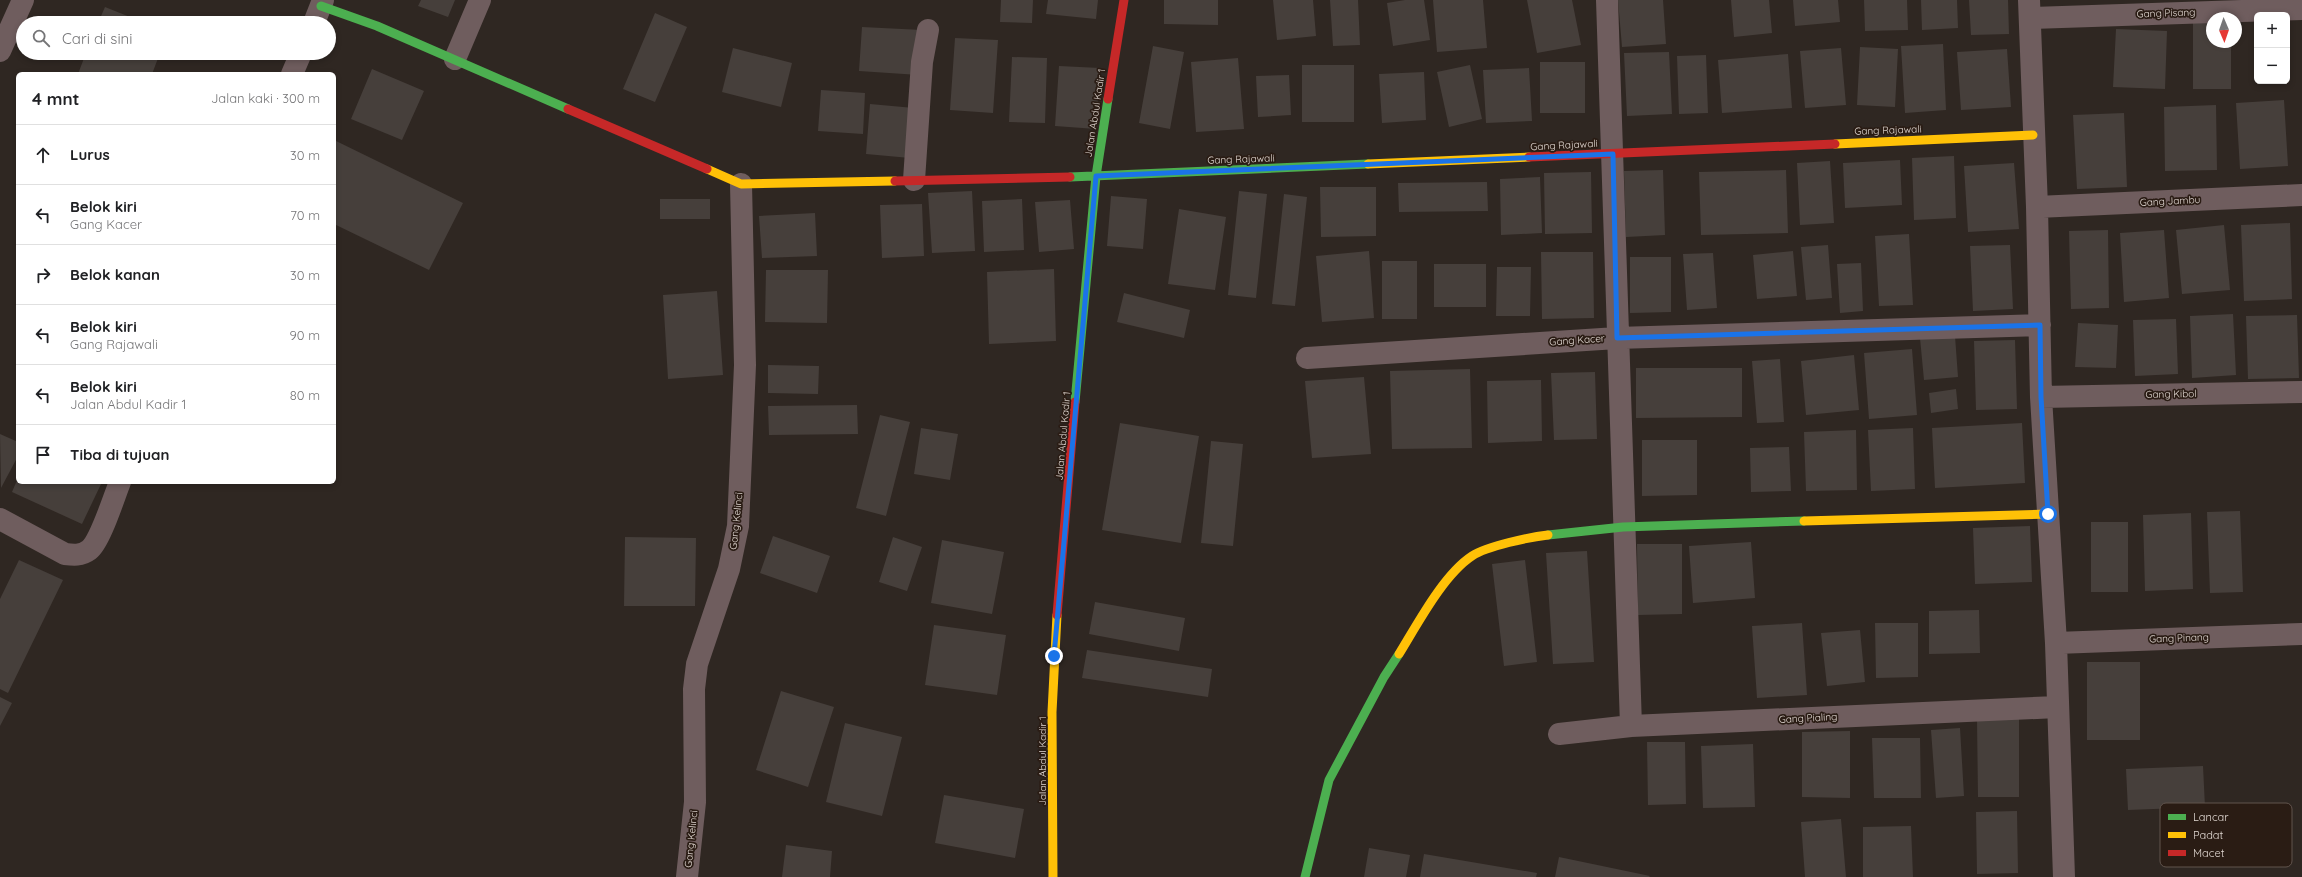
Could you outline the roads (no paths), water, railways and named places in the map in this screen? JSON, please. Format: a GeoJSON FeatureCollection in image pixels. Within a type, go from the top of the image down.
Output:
{"type":"FeatureCollection","features":[{"type":"Feature","properties":{"kind":"street"},"geometry":{"type":"LineString","coordinates":[[0,51],[23,0]]}},
{"type":"Feature","properties":{"kind":"street"},"geometry":{"type":"LineString","coordinates":[[455,59],[480,0]]}},
{"type":"Feature","properties":{"kind":"street","name":"Jalan Abdul Kadir 1"},"geometry":{"type":"LineString","coordinates":[[1053,877],[1052,712],[1054,656],[1096,176],[1124,0]]}},
{"type":"Feature","properties":{"kind":"street"},"geometry":{"type":"LineString","coordinates":[[1607,0],[1613,154],[1623,526],[1631,726]]}},
{"type":"Feature","properties":{"kind":"street"},"geometry":{"type":"LineString","coordinates":[[2029,9],[2033,135],[2038,207],[2041,397],[2056,643],[2057,708],[2064,877]]}},
{"type":"Feature","properties":{"kind":"street","name":"Gang Pisang"},"geometry":{"type":"LineString","coordinates":[[2029,9],[2302,9]]}},
{"type":"Feature","properties":{"kind":"street"},"geometry":{"type":"LineString","coordinates":[[320,10],[377,26],[742,184]]}},
{"type":"Feature","properties":{"kind":"street"},"geometry":{"type":"LineString","coordinates":[[914,180],[922,62],[928,30]]}},
{"type":"Feature","properties":{"kind":"street"},"geometry":{"type":"LineString","coordinates":[[293,72],[298,60]]}},
{"type":"Feature","properties":{"kind":"street","name":"Gang Rajawali"},"geometry":{"type":"LineString","coordinates":[[742,184],[1096,176],[2033,135]]}},
{"type":"Feature","properties":{"kind":"street","name":"Gang Kelinci"},"geometry":{"type":"LineString","coordinates":[[687,877],[695,802],[694,689],[697,664],[729,569],[738,526],[745,365],[742,184]]}},
{"type":"Feature","properties":{"kind":"street","name":"Gang Jambu"},"geometry":{"type":"LineString","coordinates":[[2038,207],[2302,195]]}},
{"type":"Feature","properties":{"kind":"street","name":"Gang Kacer"},"geometry":{"type":"LineString","coordinates":[[1307,358],[1617,338],[2040,325]]}},
{"type":"Feature","properties":{"kind":"street","name":"Gang Kibol"},"geometry":{"type":"LineString","coordinates":[[2041,397],[2302,392]]}},
{"type":"Feature","properties":{"kind":"street"},"geometry":{"type":"LineString","coordinates":[[0,519],[65,554],[76,555],[83,553],[95,543],[119,484]]}},
{"type":"Feature","properties":{"kind":"street"},"geometry":{"type":"LineString","coordinates":[[1305,877],[1329,780],[1384,677],[1446,581],[1472,556],[1525,538],[1623,526],[2048,514]]}},
{"type":"Feature","properties":{"kind":"street","name":"Gang Pinang"},"geometry":{"type":"LineString","coordinates":[[2056,643],[2302,634]]}},
{"type":"Feature","properties":{"kind":"street","name":"Gang Pialing"},"geometry":{"type":"LineString","coordinates":[[1559,734],[1631,726],[2057,708]]}}]}
